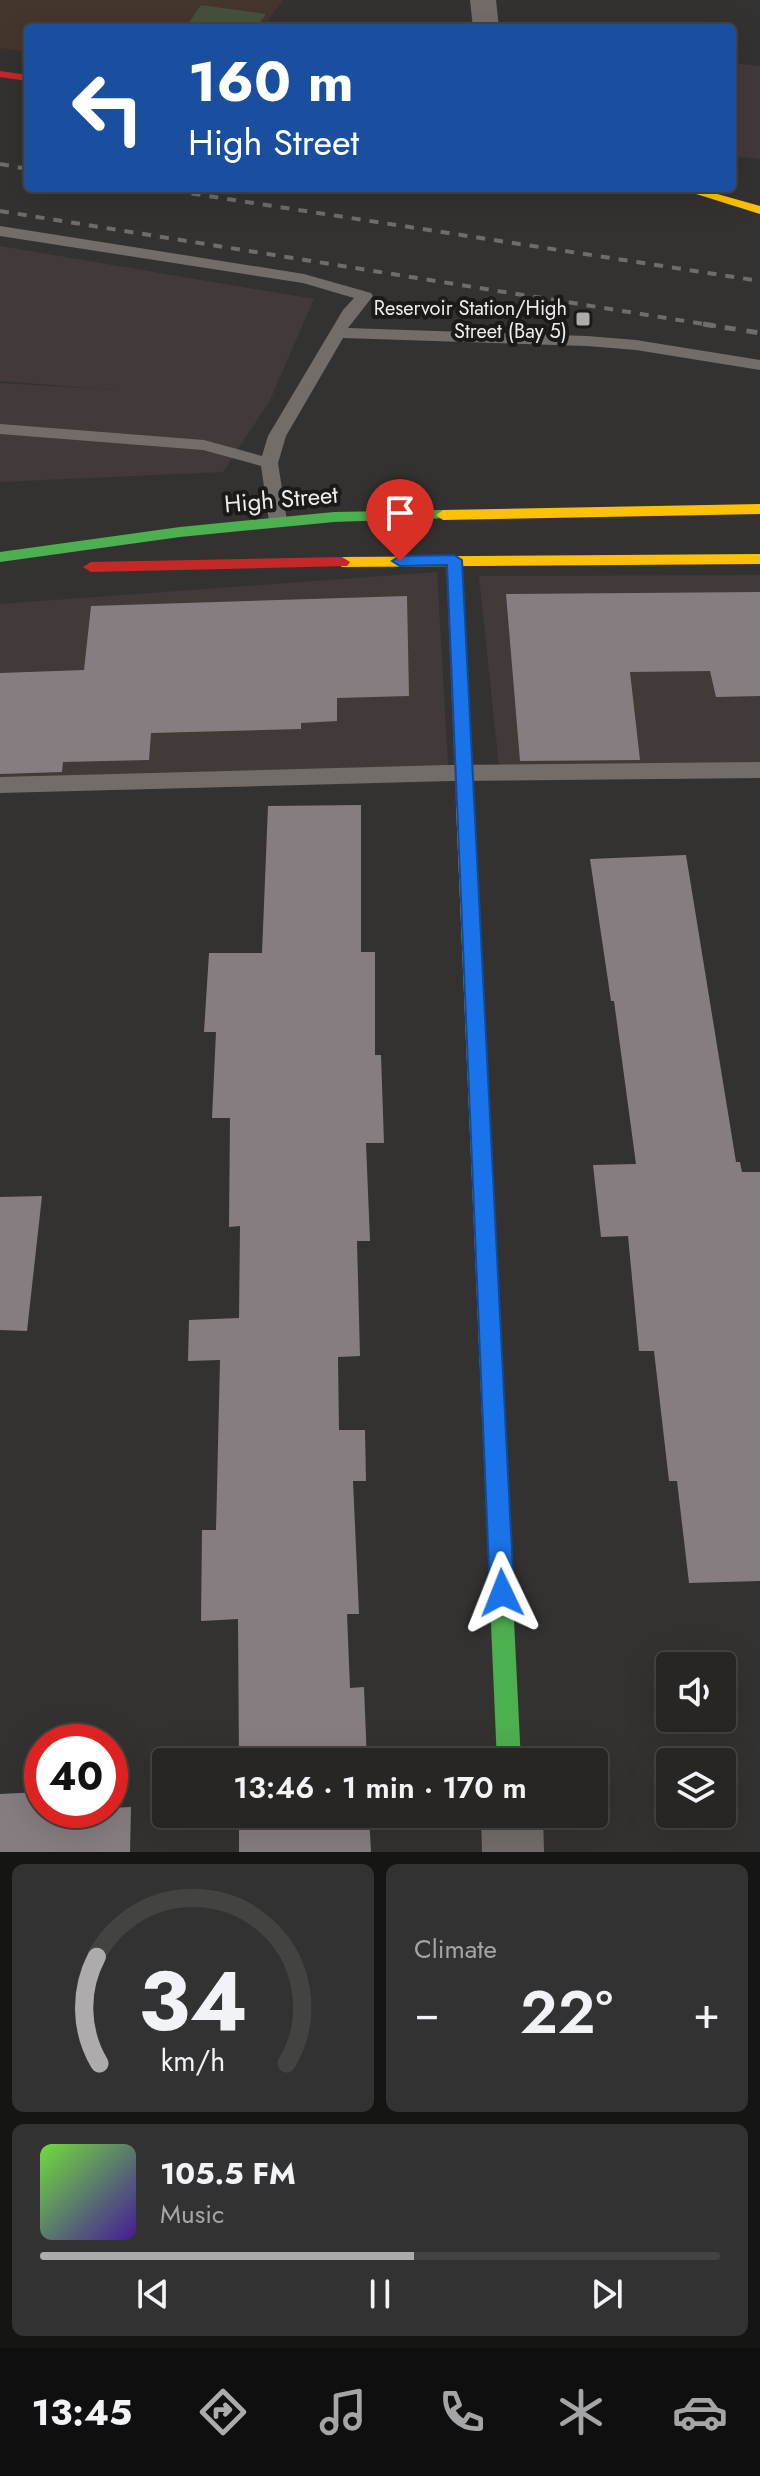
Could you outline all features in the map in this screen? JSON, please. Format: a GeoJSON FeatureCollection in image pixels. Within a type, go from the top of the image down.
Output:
{"type":"FeatureCollection","features":[{"type":"Feature","properties":{"kind":"main road"},"geometry":{"type":"LineString","coordinates":[[0,74],[24,77]]}},
{"type":"Feature","properties":{"kind":"main road"},"geometry":{"type":"LineString","coordinates":[[697,192],[760,210]]}},
{"type":"Feature","properties":{"kind":"main road","name":"High Street"},"geometry":{"type":"LineString","coordinates":[[0,566],[66,567],[275,543],[439,513],[760,509]]}},
{"type":"Feature","properties":{"kind":"main road","name":"High Street"},"geometry":{"type":"LineString","coordinates":[[0,557],[275,543],[454,560],[760,559]]}},
{"type":"Feature","properties":{"kind":"main road"},"geometry":{"type":"LineString","coordinates":[[454,560],[508,1748]]}},
{"type":"Feature","properties":{"kind":"street"},"geometry":{"type":"LineString","coordinates":[[483,0],[486,24]]}},
{"type":"Feature","properties":{"kind":"street"},"geometry":{"type":"LineString","coordinates":[[512,1828],[513,1852]]}},
{"type":"Feature","properties":{"kind":"lane"},"geometry":{"type":"LineString","coordinates":[[0,231],[304,279],[365,296],[351,310],[277,436],[269,463],[275,543]]}},
{"type":"Feature","properties":{"kind":"lane"},"geometry":{"type":"LineString","coordinates":[[338,333],[611,343],[760,365]]}},
{"type":"Feature","properties":{"kind":"lane"},"geometry":{"type":"LineString","coordinates":[[0,429],[194,444],[223,448],[269,463]]}},
{"type":"Feature","properties":{"kind":"lane"},"geometry":{"type":"LineString","coordinates":[[0,785],[464,773],[760,770]]}},
{"type":"Feature","properties":{"kind":"shaded area"},"geometry":{"type":"Polygon","coordinates":[[[0,0],[283,0],[266,24],[24,24],[24,51],[0,48],[0,0]]]}},
{"type":"Feature","properties":{"kind":"shaded area"},"geometry":{"type":"Polygon","coordinates":[[[736,63],[760,66],[760,159],[736,156],[736,63]]]}},
{"type":"Feature","properties":{"kind":"shaded area"},"geometry":{"type":"Polygon","coordinates":[[[0,246],[314,299],[269,402],[223,472],[0,482],[0,383],[115,390],[0,381],[0,246]]]}},
{"type":"Feature","properties":{"kind":"shaded area"},"geometry":{"type":"Polygon","coordinates":[[[437,572],[449,782],[0,792],[0,604],[437,572]]]}},
{"type":"Feature","properties":{"kind":"shaded area"},"geometry":{"type":"Polygon","coordinates":[[[760,575],[760,763],[499,767],[479,576],[760,575]]]}},
{"type":"Feature","properties":{"kind":"green space"},"geometry":{"type":"Polygon","coordinates":[[[201,5],[266,14],[259,24],[188,24],[201,5]]]}},
{"type":"Feature","properties":{"kind":"building"},"geometry":{"type":"Polygon","coordinates":[[[760,592],[760,696],[716,697],[710,671],[630,672],[640,760],[520,761],[506,594],[760,592]]]}},
{"type":"Feature","properties":{"kind":"building"},"geometry":{"type":"Polygon","coordinates":[[[407,596],[409,696],[337,698],[337,721],[301,723],[301,729],[151,733],[149,760],[63,762],[62,772],[0,774],[0,673],[84,670],[91,606],[407,596]]]}},
{"type":"Feature","properties":{"kind":"building"},"geometry":{"type":"Polygon","coordinates":[[[361,805],[361,952],[375,952],[375,1055],[381,1055],[384,1143],[366,1143],[370,1241],[357,1241],[360,1356],[338,1357],[339,1430],[365,1430],[366,1481],[353,1481],[359,1614],[347,1614],[350,1688],[364,1687],[366,1748],[239,1748],[238,1619],[201,1621],[202,1530],[216,1530],[220,1360],[188,1361],[189,1320],[239,1318],[240,1226],[229,1227],[230,1118],[212,1118],[216,1032],[204,1032],[209,953],[262,953],[268,806],[361,805]]]}},
{"type":"Feature","properties":{"kind":"building"},"geometry":{"type":"Polygon","coordinates":[[[686,855],[736,1162],[740,1162],[742,1172],[760,1172],[760,1581],[689,1583],[677,1481],[669,1481],[654,1351],[639,1351],[628,1236],[601,1237],[593,1165],[636,1164],[614,1001],[611,1001],[590,859],[686,855]]]}},
{"type":"Feature","properties":{"kind":"building"},"geometry":{"type":"Polygon","coordinates":[[[42,1196],[27,1331],[0,1330],[0,1197],[42,1196]]]}},
{"type":"Feature","properties":{"kind":"building"},"geometry":{"type":"Polygon","coordinates":[[[24,1793],[24,1828],[128,1828],[128,1807],[131,1807],[130,1852],[0,1852],[0,1794],[24,1793]]]}},
{"type":"Feature","properties":{"kind":"building"},"geometry":{"type":"Polygon","coordinates":[[[239,1828],[370,1828],[371,1852],[239,1852],[239,1828]]]}},
{"type":"Feature","properties":{"kind":"railway"},"geometry":{"type":"LineString","coordinates":[[0,164],[24,168]]}},
{"type":"Feature","properties":{"kind":"railway"},"geometry":{"type":"LineString","coordinates":[[182,192],[760,281]]}},
{"type":"Feature","properties":{"kind":"railway"},"geometry":{"type":"LineString","coordinates":[[0,211],[716,326]]}},
{"type":"Feature","properties":{"kind":"railway"},"geometry":{"type":"LineString","coordinates":[[703,324],[760,333]]}},
{"type":"Feature","properties":{"kind":"traffic: fast"},"geometry":{"type":"LineString","coordinates":[[0,557],[180,532],[334,517],[443,515]]}},
{"type":"Feature","properties":{"kind":"traffic: fast"},"geometry":{"type":"LineString","coordinates":[[493,1417],[508,1748]]}},
{"type":"Feature","properties":{"kind":"traffic: slow"},"geometry":{"type":"LineString","coordinates":[[697,192],[760,210]]}},
{"type":"Feature","properties":{"kind":"traffic: slow"},"geometry":{"type":"LineString","coordinates":[[443,515],[760,509]]}},
{"type":"Feature","properties":{"kind":"traffic: slow"},"geometry":{"type":"LineString","coordinates":[[342,562],[760,559]]}},
{"type":"Feature","properties":{"kind":"traffic: slow"},"geometry":{"type":"LineString","coordinates":[[465,806],[493,1417]]}},
{"type":"Feature","properties":{"kind":"traffic: jam"},"geometry":{"type":"LineString","coordinates":[[0,74],[24,77]]}},
{"type":"Feature","properties":{"kind":"traffic: jam"},"geometry":{"type":"LineString","coordinates":[[454,560],[465,806]]}},
{"type":"Feature","properties":{"kind":"traffic: jam"},"geometry":{"type":"LineString","coordinates":[[91,567],[342,562]]}},
{"type":"Feature","properties":{"kind":"place","name":"Reservoir Station/High Street (Bay 5)"},"geometry":{"type":"Point","coordinates":[583,319]}},
{"type":"Feature","properties":{"kind":"route"},"geometry":{"type":"LineString","coordinates":[[400,561],[454,560],[502,1593]]}}]}
